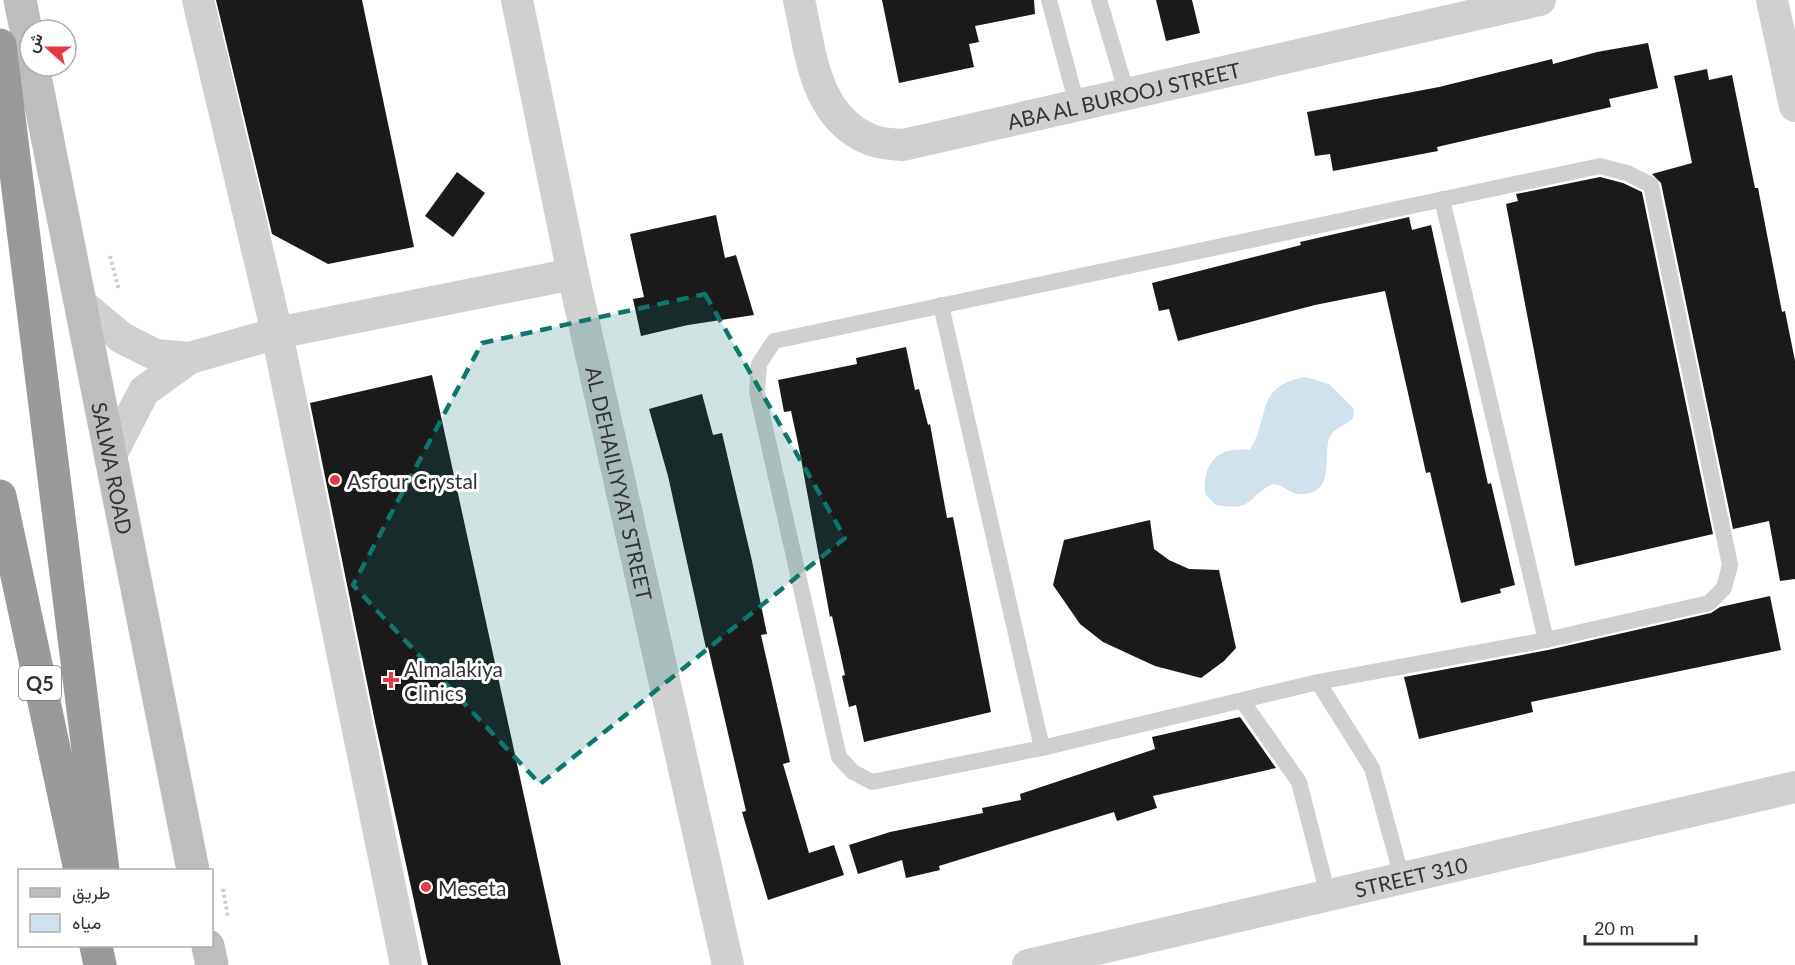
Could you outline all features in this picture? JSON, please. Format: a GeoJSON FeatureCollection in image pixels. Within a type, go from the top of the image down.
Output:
{"type":"FeatureCollection","features":[{"type":"Feature","properties":{"kind":"highway"},"geometry":{"type":"LineString","coordinates":[[0,45],[103,869]]}},
{"type":"Feature","properties":{"kind":"highway","name":"Q5"},"geometry":{"type":"LineString","coordinates":[[0,496],[80,869]]}},
{"type":"Feature","properties":{"kind":"highway"},"geometry":{"type":"LineString","coordinates":[[96,947],[100,965]]}},
{"type":"Feature","properties":{"kind":"highway"},"geometry":{"type":"LineString","coordinates":[[113,947],[115,965]]}},
{"type":"Feature","properties":{"kind":"main road"},"geometry":{"type":"LineString","coordinates":[[20,0],[24,18]]}},
{"type":"Feature","properties":{"kind":"main road","name":"SALWA ROAD"},"geometry":{"type":"LineString","coordinates":[[35,78],[193,869]]}},
{"type":"Feature","properties":{"kind":"main road"},"geometry":{"type":"LineString","coordinates":[[208,947],[212,965]]}},
{"type":"Feature","properties":{"kind":"street"},"geometry":{"type":"LineString","coordinates":[[198,0],[277,333],[406,965]]}},
{"type":"Feature","properties":{"kind":"street","name":"AL DEHAILIYYAT STREET"},"geometry":{"type":"LineString","coordinates":[[517,0],[573,274],[728,965]]}},
{"type":"Feature","properties":{"kind":"street","name":"ABA AL BUROOJ STREET"},"geometry":{"type":"LineString","coordinates":[[799,0],[818,85],[832,111],[850,129],[873,141],[903,145],[1540,0]]}},
{"type":"Feature","properties":{"kind":"street"},"geometry":{"type":"LineString","coordinates":[[1772,0],[1795,106]]}},
{"type":"Feature","properties":{"kind":"street"},"geometry":{"type":"LineString","coordinates":[[110,457],[144,391],[190,358],[277,333],[573,274]]}},
{"type":"Feature","properties":{"kind":"street"},"geometry":{"type":"LineString","coordinates":[[80,303],[122,338],[156,355],[190,358]]}},
{"type":"Feature","properties":{"kind":"street","name":"STREET 310"},"geometry":{"type":"LineString","coordinates":[[1028,965],[1795,787]]}},
{"type":"Feature","properties":{"kind":"lane"},"geometry":{"type":"LineString","coordinates":[[1049,0],[1077,105]]}},
{"type":"Feature","properties":{"kind":"lane"},"geometry":{"type":"LineString","coordinates":[[1100,0],[1126,94]]}},
{"type":"Feature","properties":{"kind":"lane"},"geometry":{"type":"LineString","coordinates":[[1600,166],[1626,173],[1651,185],[1730,565],[1724,588],[1710,603],[1546,640],[1318,682],[1243,702],[1042,748],[872,782],[853,772],[839,757],[757,392],[759,364],[774,341],[1442,199],[1600,166]]}},
{"type":"Feature","properties":{"kind":"lane"},"geometry":{"type":"LineString","coordinates":[[1442,199],[1546,640]]}},
{"type":"Feature","properties":{"kind":"lane"},"geometry":{"type":"LineString","coordinates":[[941,305],[1042,748]]}},
{"type":"Feature","properties":{"kind":"lane"},"geometry":{"type":"LineString","coordinates":[[1318,682],[1372,768],[1402,879]]}},
{"type":"Feature","properties":{"kind":"lane"},"geometry":{"type":"LineString","coordinates":[[1243,702],[1299,782],[1328,895]]}},
{"type":"Feature","properties":{"kind":"highlighted area"},"geometry":{"type":"Polygon","coordinates":[[[705,294],[845,538],[540,784],[353,585],[482,343],[705,294]]]}},
{"type":"Feature","properties":{"kind":"water"},"geometry":{"type":"Polygon","coordinates":[[[1306,377],[1329,384],[1354,409],[1353,418],[1333,432],[1329,439],[1326,474],[1323,482],[1311,493],[1299,494],[1273,484],[1244,505],[1229,507],[1216,505],[1205,494],[1205,483],[1210,465],[1215,458],[1229,451],[1250,450],[1271,395],[1278,387],[1306,377]]]}},
{"type":"Feature","properties":{"kind":"building"},"geometry":{"type":"Polygon","coordinates":[[[216,0],[362,0],[414,247],[328,264],[272,234],[216,0]]]}},
{"type":"Feature","properties":{"kind":"building"},"geometry":{"type":"Polygon","coordinates":[[[882,0],[1034,0],[1035,14],[975,26],[979,42],[969,44],[974,67],[899,83],[882,0]]]}},
{"type":"Feature","properties":{"kind":"building"},"geometry":{"type":"Polygon","coordinates":[[[1156,0],[1192,0],[1200,33],[1166,41],[1156,0]]]}},
{"type":"Feature","properties":{"kind":"building"},"geometry":{"type":"Polygon","coordinates":[[[1648,43],[1658,88],[1609,99],[1611,107],[1437,147],[1438,151],[1333,171],[1330,154],[1315,156],[1307,112],[1439,87],[1552,59],[1553,64],[1597,52],[1648,43]]]}},
{"type":"Feature","properties":{"kind":"building"},"geometry":{"type":"Polygon","coordinates":[[[1707,69],[1709,80],[1732,75],[1755,188],[1758,188],[1782,312],[1785,311],[1795,361],[1795,579],[1780,581],[1769,521],[1733,529],[1661,183],[1652,174],[1692,163],[1674,76],[1707,69]]]}},
{"type":"Feature","properties":{"kind":"building"},"geometry":{"type":"Polygon","coordinates":[[[457,172],[485,193],[453,237],[425,216],[457,172]]]}},
{"type":"Feature","properties":{"kind":"building"},"geometry":{"type":"Polygon","coordinates":[[[1600,177],[1623,183],[1642,192],[1713,534],[1575,566],[1506,204],[1518,201],[1516,194],[1600,177]]]}},
{"type":"Feature","properties":{"kind":"building"},"geometry":{"type":"Polygon","coordinates":[[[716,215],[725,258],[736,255],[754,315],[688,325],[641,336],[633,299],[644,297],[630,234],[716,215]]]}},
{"type":"Feature","properties":{"kind":"building"},"geometry":{"type":"Polygon","coordinates":[[[1409,217],[1412,230],[1431,225],[1488,484],[1491,483],[1515,585],[1500,589],[1501,593],[1461,603],[1430,472],[1426,473],[1385,291],[1315,305],[1178,341],[1169,309],[1159,311],[1152,283],[1301,245],[1300,242],[1409,217]]]}},
{"type":"Feature","properties":{"kind":"building"},"geometry":{"type":"Polygon","coordinates":[[[906,347],[915,390],[919,389],[928,425],[930,424],[947,518],[953,517],[991,712],[864,742],[856,705],[849,707],[842,676],[845,675],[832,616],[830,617],[791,411],[784,412],[778,380],[857,364],[856,358],[906,347]]]}},
{"type":"Feature","properties":{"kind":"building"},"geometry":{"type":"Polygon","coordinates":[[[432,375],[561,965],[428,965],[375,722],[310,403],[432,375]]]}},
{"type":"Feature","properties":{"kind":"building"},"geometry":{"type":"Polygon","coordinates":[[[702,394],[713,435],[722,433],[752,561],[767,634],[761,635],[790,762],[783,764],[809,853],[834,845],[844,875],[768,900],[742,812],[746,811],[708,647],[706,648],[668,476],[649,409],[702,394]]]}},
{"type":"Feature","properties":{"kind":"building"},"geometry":{"type":"Polygon","coordinates":[[[1150,520],[1154,549],[1169,560],[1189,569],[1219,570],[1236,648],[1224,661],[1201,678],[1155,666],[1103,642],[1080,624],[1053,585],[1064,540],[1150,520]]]}},
{"type":"Feature","properties":{"kind":"building"},"geometry":{"type":"Polygon","coordinates":[[[1770,596],[1781,650],[1531,702],[1533,712],[1419,739],[1404,677],[1548,650],[1711,613],[1720,607],[1770,596]]]}},
{"type":"Feature","properties":{"kind":"building"},"geometry":{"type":"Polygon","coordinates":[[[1240,717],[1276,768],[1153,796],[1157,808],[1117,821],[1114,812],[939,866],[940,870],[906,878],[902,860],[858,874],[849,845],[890,832],[983,813],[982,808],[1021,800],[1020,794],[1155,749],[1152,737],[1240,717]]]}},
{"type":"Feature","properties":{"kind":"place","name":"Asfour Crystal"},"geometry":{"type":"Point","coordinates":[335,480]}},
{"type":"Feature","properties":{"kind":"place","name":"Almalakiya Clinics"},"geometry":{"type":"Point","coordinates":[391,680]}},
{"type":"Feature","properties":{"kind":"place","name":"Meseta"},"geometry":{"type":"Point","coordinates":[426,887]}}]}
